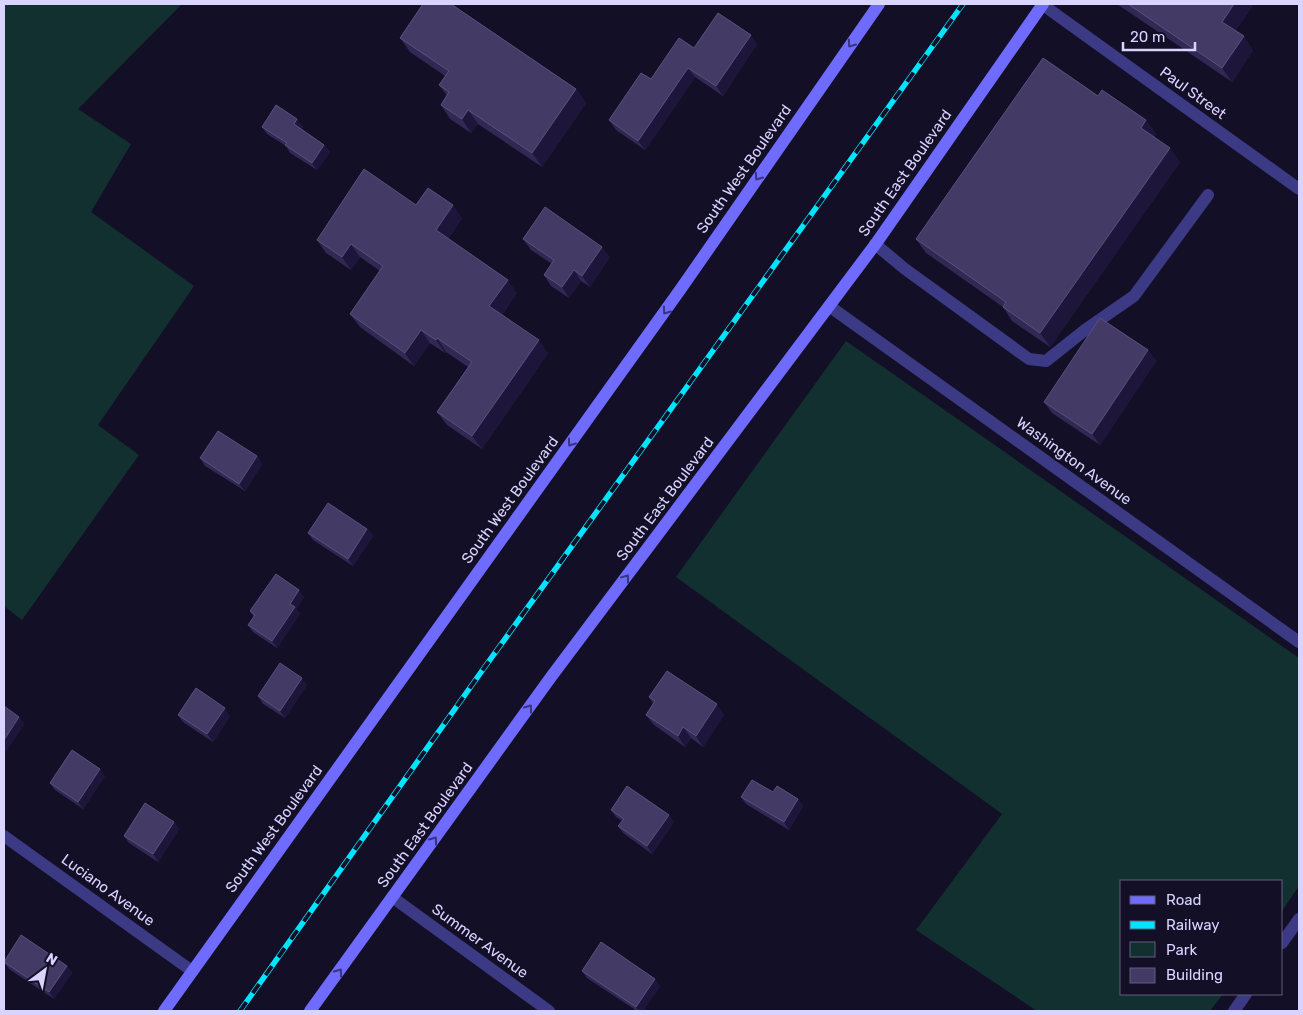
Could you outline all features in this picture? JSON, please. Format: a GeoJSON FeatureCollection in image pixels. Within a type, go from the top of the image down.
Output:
{"type":"FeatureCollection","features":[{"type":"Feature","properties":{"kind":"main road","name":"South West Boulevard"},"geometry":{"type":"LineString","coordinates":[[164,1011],[680,290],[879,4]]}},
{"type":"Feature","properties":{"kind":"main road","name":"South East Boulevard"},"geometry":{"type":"LineString","coordinates":[[310,1011],[551,677],[875,244],[1043,4]]}},
{"type":"Feature","properties":{"kind":"street","name":"Paul Street"},"geometry":{"type":"LineString","coordinates":[[1043,4],[1299,189]]}},
{"type":"Feature","properties":{"kind":"street"},"geometry":{"type":"LineString","coordinates":[[875,244],[905,269],[1029,359],[1046,361],[1085,330],[1134,296],[1208,195]]}},
{"type":"Feature","properties":{"kind":"street","name":"Washington Avenue"},"geometry":{"type":"LineString","coordinates":[[829,306],[1299,642]]}},
{"type":"Feature","properties":{"kind":"street","name":"Luciano Avenue"},"geometry":{"type":"LineString","coordinates":[[4,836],[192,971]]}},
{"type":"Feature","properties":{"kind":"street","name":"Summer Avenue"},"geometry":{"type":"LineString","coordinates":[[392,898],[549,1011]]}},
{"type":"Feature","properties":{"kind":"street"},"geometry":{"type":"LineString","coordinates":[[1283,943],[1299,919]]}},
{"type":"Feature","properties":{"kind":"street"},"geometry":{"type":"LineString","coordinates":[[1234,1011],[1245,995]]}},
{"type":"Feature","properties":{"kind":"green space"},"geometry":{"type":"Polygon","coordinates":[[[4,4],[182,4],[78,109],[131,144],[91,212],[194,286],[98,425],[139,455],[22,620],[4,606],[4,4]]]}},
{"type":"Feature","properties":{"kind":"green space"},"geometry":{"type":"Polygon","coordinates":[[[846,341],[1299,658],[1299,886],[1283,910],[1283,880],[1120,880],[1120,995],[1222,995],[1210,1011],[1037,1011],[916,930],[1002,814],[676,577],[846,341]]]}},
{"type":"Feature","properties":{"kind":"building"},"geometry":{"type":"Polygon","coordinates":[[[423,4],[451,4],[576,89],[532,153],[468,110],[462,119],[441,105],[449,92],[439,85],[449,71],[400,38],[423,4]]]}},
{"type":"Feature","properties":{"kind":"building"},"geometry":{"type":"Polygon","coordinates":[[[1128,4],[1234,4],[1222,22],[1244,36],[1222,68],[1128,4]]]}},
{"type":"Feature","properties":{"kind":"building"},"geometry":{"type":"Polygon","coordinates":[[[718,13],[751,35],[716,86],[688,68],[638,141],[609,120],[641,73],[651,79],[679,38],[694,48],[718,13]]]}},
{"type":"Feature","properties":{"kind":"building"},"geometry":{"type":"Polygon","coordinates":[[[1043,58],[1098,96],[1102,90],[1146,120],[1141,128],[1170,148],[1040,333],[1003,307],[1006,302],[916,239],[1043,58]]]}},
{"type":"Feature","properties":{"kind":"building"},"geometry":{"type":"Polygon","coordinates":[[[276,105],[297,119],[294,124],[324,145],[312,163],[285,145],[287,143],[262,127],[276,105]]]}},
{"type":"Feature","properties":{"kind":"building"},"geometry":{"type":"Polygon","coordinates":[[[364,169],[416,205],[428,188],[453,205],[436,230],[508,280],[489,306],[539,340],[472,436],[437,412],[472,362],[437,338],[436,340],[421,330],[405,353],[350,314],[383,266],[351,244],[342,257],[317,240],[364,169]]]}},
{"type":"Feature","properties":{"kind":"building"},"geometry":{"type":"Polygon","coordinates":[[[545,207],[602,247],[582,276],[574,270],[562,287],[544,275],[554,260],[523,239],[545,207]]]}},
{"type":"Feature","properties":{"kind":"building"},"geometry":{"type":"Polygon","coordinates":[[[1100,318],[1148,350],[1092,434],[1044,402],[1100,318]]]}},
{"type":"Feature","properties":{"kind":"building"},"geometry":{"type":"Polygon","coordinates":[[[218,431],[257,456],[239,484],[200,458],[218,431]]]}},
{"type":"Feature","properties":{"kind":"building"},"geometry":{"type":"Polygon","coordinates":[[[328,503],[367,529],[348,559],[308,533],[328,503]]]}},
{"type":"Feature","properties":{"kind":"building"},"geometry":{"type":"Polygon","coordinates":[[[276,574],[299,590],[290,604],[295,607],[272,641],[248,625],[255,615],[250,611],[276,574]]]}},
{"type":"Feature","properties":{"kind":"building"},"geometry":{"type":"Polygon","coordinates":[[[280,663],[302,678],[280,711],[258,696],[280,663]]]}},
{"type":"Feature","properties":{"kind":"building"},"geometry":{"type":"Polygon","coordinates":[[[667,671],[717,704],[696,736],[683,727],[678,736],[646,715],[655,701],[649,697],[667,671]]]}},
{"type":"Feature","properties":{"kind":"building"},"geometry":{"type":"Polygon","coordinates":[[[196,688],[225,708],[207,734],[178,715],[196,688]]]}},
{"type":"Feature","properties":{"kind":"building"},"geometry":{"type":"Polygon","coordinates":[[[4,706],[19,717],[4,740],[4,706]]]}},
{"type":"Feature","properties":{"kind":"building"},"geometry":{"type":"Polygon","coordinates":[[[72,750],[100,769],[78,802],[50,783],[72,750]]]}},
{"type":"Feature","properties":{"kind":"building"},"geometry":{"type":"Polygon","coordinates":[[[752,780],[773,792],[777,786],[798,799],[784,822],[741,797],[752,780]]]}},
{"type":"Feature","properties":{"kind":"building"},"geometry":{"type":"Polygon","coordinates":[[[627,786],[669,815],[647,846],[618,826],[624,819],[611,810],[627,786]]]}},
{"type":"Feature","properties":{"kind":"building"},"geometry":{"type":"Polygon","coordinates":[[[145,803],[174,822],[153,854],[124,836],[145,803]]]}},
{"type":"Feature","properties":{"kind":"building"},"geometry":{"type":"Polygon","coordinates":[[[21,935],[67,966],[49,992],[4,962],[21,935]]]}},
{"type":"Feature","properties":{"kind":"building"},"geometry":{"type":"Polygon","coordinates":[[[601,942],[655,979],[636,1007],[582,971],[601,942]]]}},
{"type":"Feature","properties":{"kind":"railway"},"geometry":{"type":"LineString","coordinates":[[240,1011],[484,668],[963,4]]}}]}
